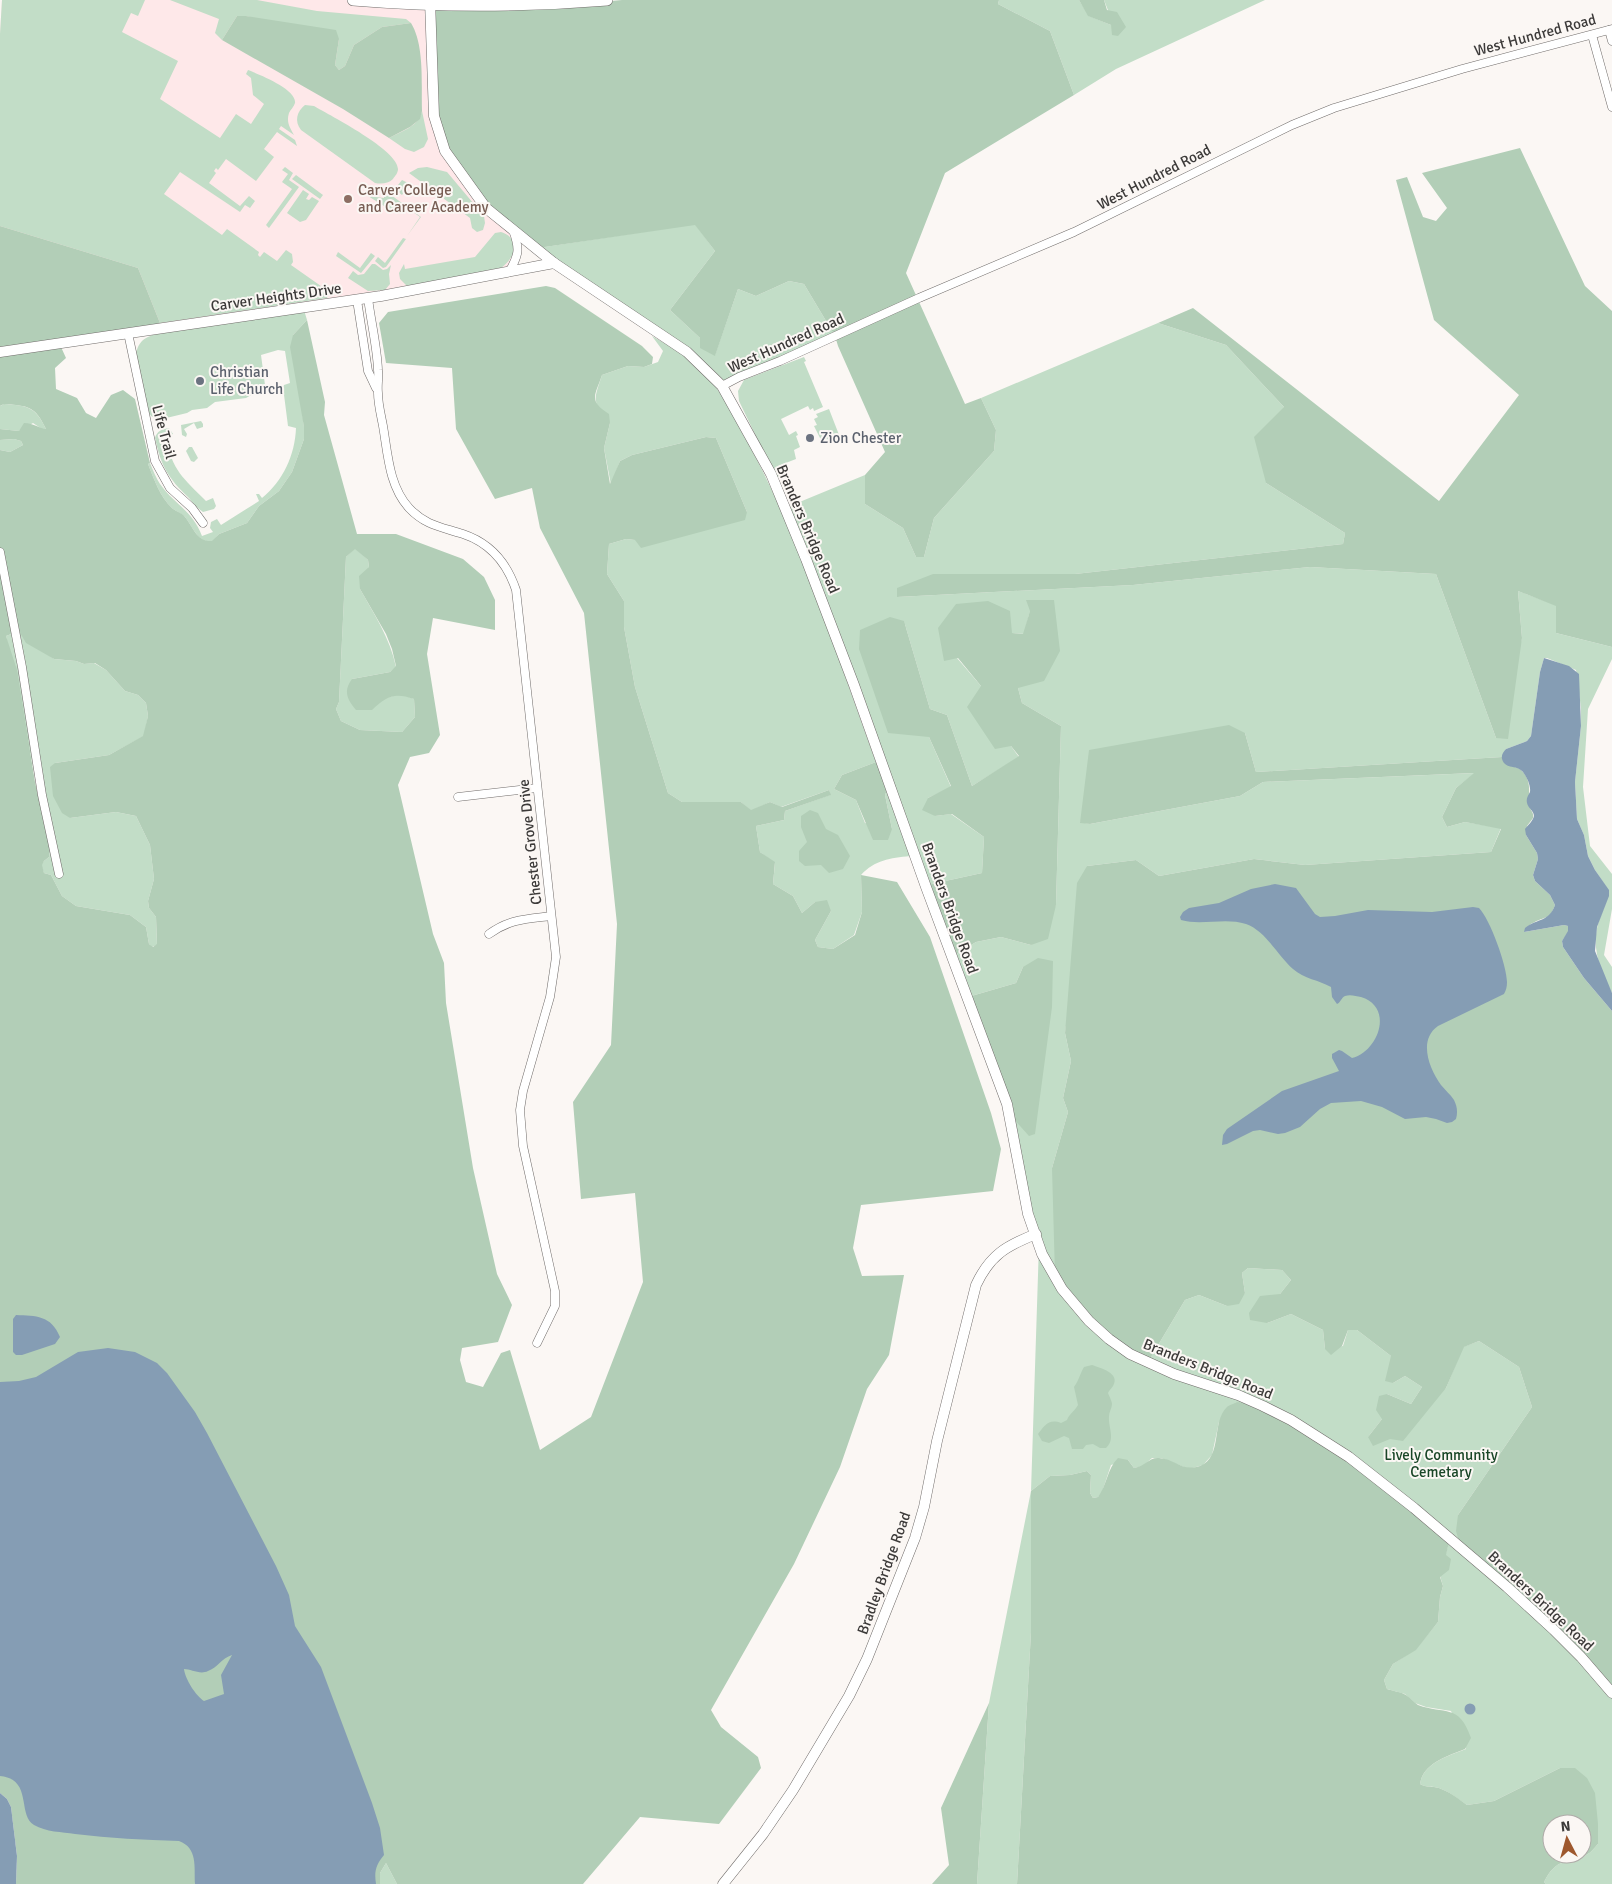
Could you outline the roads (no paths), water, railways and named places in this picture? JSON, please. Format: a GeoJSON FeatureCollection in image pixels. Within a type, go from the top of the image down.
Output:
{"type":"FeatureCollection","features":[{"type":"Feature","properties":{"kind":"main road"},"geometry":{"type":"LineString","coordinates":[[353,0],[532,4],[607,0]]}},
{"type":"Feature","properties":{"kind":"street","name":"Branders Bridge Road"},"geometry":{"type":"LineString","coordinates":[[429,2],[434,116],[446,151],[486,208],[554,263],[687,352],[722,386],[771,474],[810,569],[854,685],[926,887],[1007,1104],[1028,1214],[1042,1254],[1062,1290],[1077,1309],[1109,1339],[1148,1363],[1190,1380],[1238,1395],[1263,1406],[1292,1420],[1349,1457],[1414,1508],[1507,1587],[1581,1657],[1612,1693]]}},
{"type":"Feature","properties":{"kind":"street"},"geometry":{"type":"LineString","coordinates":[[1611,30],[1612,41]]}},
{"type":"Feature","properties":{"kind":"street","name":"West Hundred Road"},"geometry":{"type":"LineString","coordinates":[[722,386],[919,298],[1010,261],[1074,232],[1292,125],[1334,108],[1462,69],[1611,30]]}},
{"type":"Feature","properties":{"kind":"street"},"geometry":{"type":"LineString","coordinates":[[1592,35],[1612,107]]}},
{"type":"Feature","properties":{"kind":"street"},"geometry":{"type":"LineString","coordinates":[[509,272],[517,258],[518,245],[512,229]]}},
{"type":"Feature","properties":{"kind":"street","name":"Carver Heights Drive"},"geometry":{"type":"LineString","coordinates":[[0,352],[363,299],[554,263]]}},
{"type":"Feature","properties":{"kind":"street","name":"Chester Grove Drive"},"geometry":{"type":"LineString","coordinates":[[363,299],[378,370],[378,392],[390,467],[400,496],[422,519],[434,526],[462,534],[490,548],[502,561],[512,577],[516,590],[556,957],[554,980],[523,1091],[520,1110],[523,1146],[555,1291],[555,1306],[537,1343]]}},
{"type":"Feature","properties":{"kind":"street","name":"Life Trail"},"geometry":{"type":"LineString","coordinates":[[128,334],[155,461],[170,488],[192,508],[203,523]]}},
{"type":"Feature","properties":{"kind":"street"},"geometry":{"type":"LineString","coordinates":[[0,552],[22,667],[42,795],[59,874]]}},
{"type":"Feature","properties":{"kind":"street"},"geometry":{"type":"LineString","coordinates":[[458,797],[537,788]]}},
{"type":"Feature","properties":{"kind":"street"},"geometry":{"type":"LineString","coordinates":[[489,934],[500,926],[512,921],[552,916]]}},
{"type":"Feature","properties":{"kind":"street","name":"Bradley Bridge Road"},"geometry":{"type":"LineString","coordinates":[[723,1884],[763,1834],[793,1790],[849,1696],[867,1659],[918,1530],[976,1284],[984,1268],[996,1254],[1036,1234]]}},
{"type":"Feature","properties":{"kind":"water"},"geometry":{"type":"Polygon","coordinates":[[[1544,658],[1569,666],[1579,674],[1581,726],[1575,782],[1577,819],[1584,835],[1588,856],[1609,890],[1609,896],[1597,927],[1595,951],[1612,993],[1612,1011],[1584,978],[1563,947],[1562,941],[1568,931],[1568,926],[1564,925],[1524,932],[1525,928],[1550,914],[1555,905],[1550,895],[1535,881],[1533,875],[1538,859],[1537,853],[1526,835],[1525,829],[1534,816],[1527,803],[1530,792],[1529,783],[1522,771],[1506,765],[1502,757],[1506,749],[1527,741],[1531,736],[1540,672],[1544,658]]]}},
{"type":"Feature","properties":{"kind":"water"},"geometry":{"type":"Polygon","coordinates":[[[1275,884],[1296,888],[1315,914],[1320,917],[1368,910],[1432,912],[1473,907],[1479,908],[1493,932],[1501,954],[1507,984],[1504,994],[1438,1026],[1428,1039],[1427,1046],[1433,1071],[1441,1085],[1455,1102],[1456,1119],[1447,1123],[1426,1117],[1405,1119],[1382,1107],[1361,1101],[1331,1103],[1320,1109],[1300,1127],[1285,1133],[1253,1131],[1222,1145],[1223,1135],[1227,1129],[1282,1091],[1339,1071],[1332,1058],[1332,1054],[1339,1050],[1352,1058],[1361,1054],[1369,1047],[1379,1029],[1380,1019],[1377,1010],[1371,1002],[1361,997],[1349,995],[1345,996],[1337,1004],[1332,997],[1331,987],[1297,972],[1260,932],[1253,927],[1230,921],[1189,922],[1181,920],[1180,917],[1183,912],[1189,908],[1219,903],[1251,889],[1275,884]]]}},
{"type":"Feature","properties":{"kind":"water"},"geometry":{"type":"Polygon","coordinates":[[[16,1315],[42,1318],[52,1324],[60,1337],[55,1344],[22,1355],[16,1355],[13,1352],[13,1319],[16,1315]]]}},
{"type":"Feature","properties":{"kind":"water"},"geometry":{"type":"Polygon","coordinates":[[[108,1348],[135,1352],[157,1363],[167,1373],[195,1412],[207,1433],[289,1595],[295,1626],[321,1667],[372,1803],[380,1828],[384,1855],[376,1868],[376,1884],[195,1884],[194,1859],[185,1844],[179,1841],[127,1839],[44,1829],[34,1825],[29,1820],[21,1790],[17,1784],[10,1779],[0,1776],[0,1382],[19,1381],[36,1377],[78,1352],[108,1348]],[[232,1655],[225,1658],[211,1670],[205,1672],[184,1669],[191,1687],[204,1701],[224,1694],[221,1675],[232,1655]]]}},
{"type":"Feature","properties":{"kind":"water"},"geometry":{"type":"Polygon","coordinates":[[[1470,1703],[1476,1709],[1470,1715],[1464,1709],[1470,1703]]]}},
{"type":"Feature","properties":{"kind":"water"},"geometry":{"type":"Polygon","coordinates":[[[0,1793],[7,1799],[11,1807],[17,1856],[16,1884],[0,1884],[0,1793]]]}},
{"type":"Feature","properties":{"kind":"place","name":"Carver College and Career Academy"},"geometry":{"type":"Point","coordinates":[348,199]}},
{"type":"Feature","properties":{"kind":"place","name":"Christian Life Church"},"geometry":{"type":"Point","coordinates":[200,381]}},
{"type":"Feature","properties":{"kind":"place","name":"Zion Chester"},"geometry":{"type":"Point","coordinates":[810,438]}},
{"type":"Feature","properties":{"kind":"park label","name":"Lively Community Cemetary"},"geometry":{"type":"Point","coordinates":[1441,1464]}}]}
